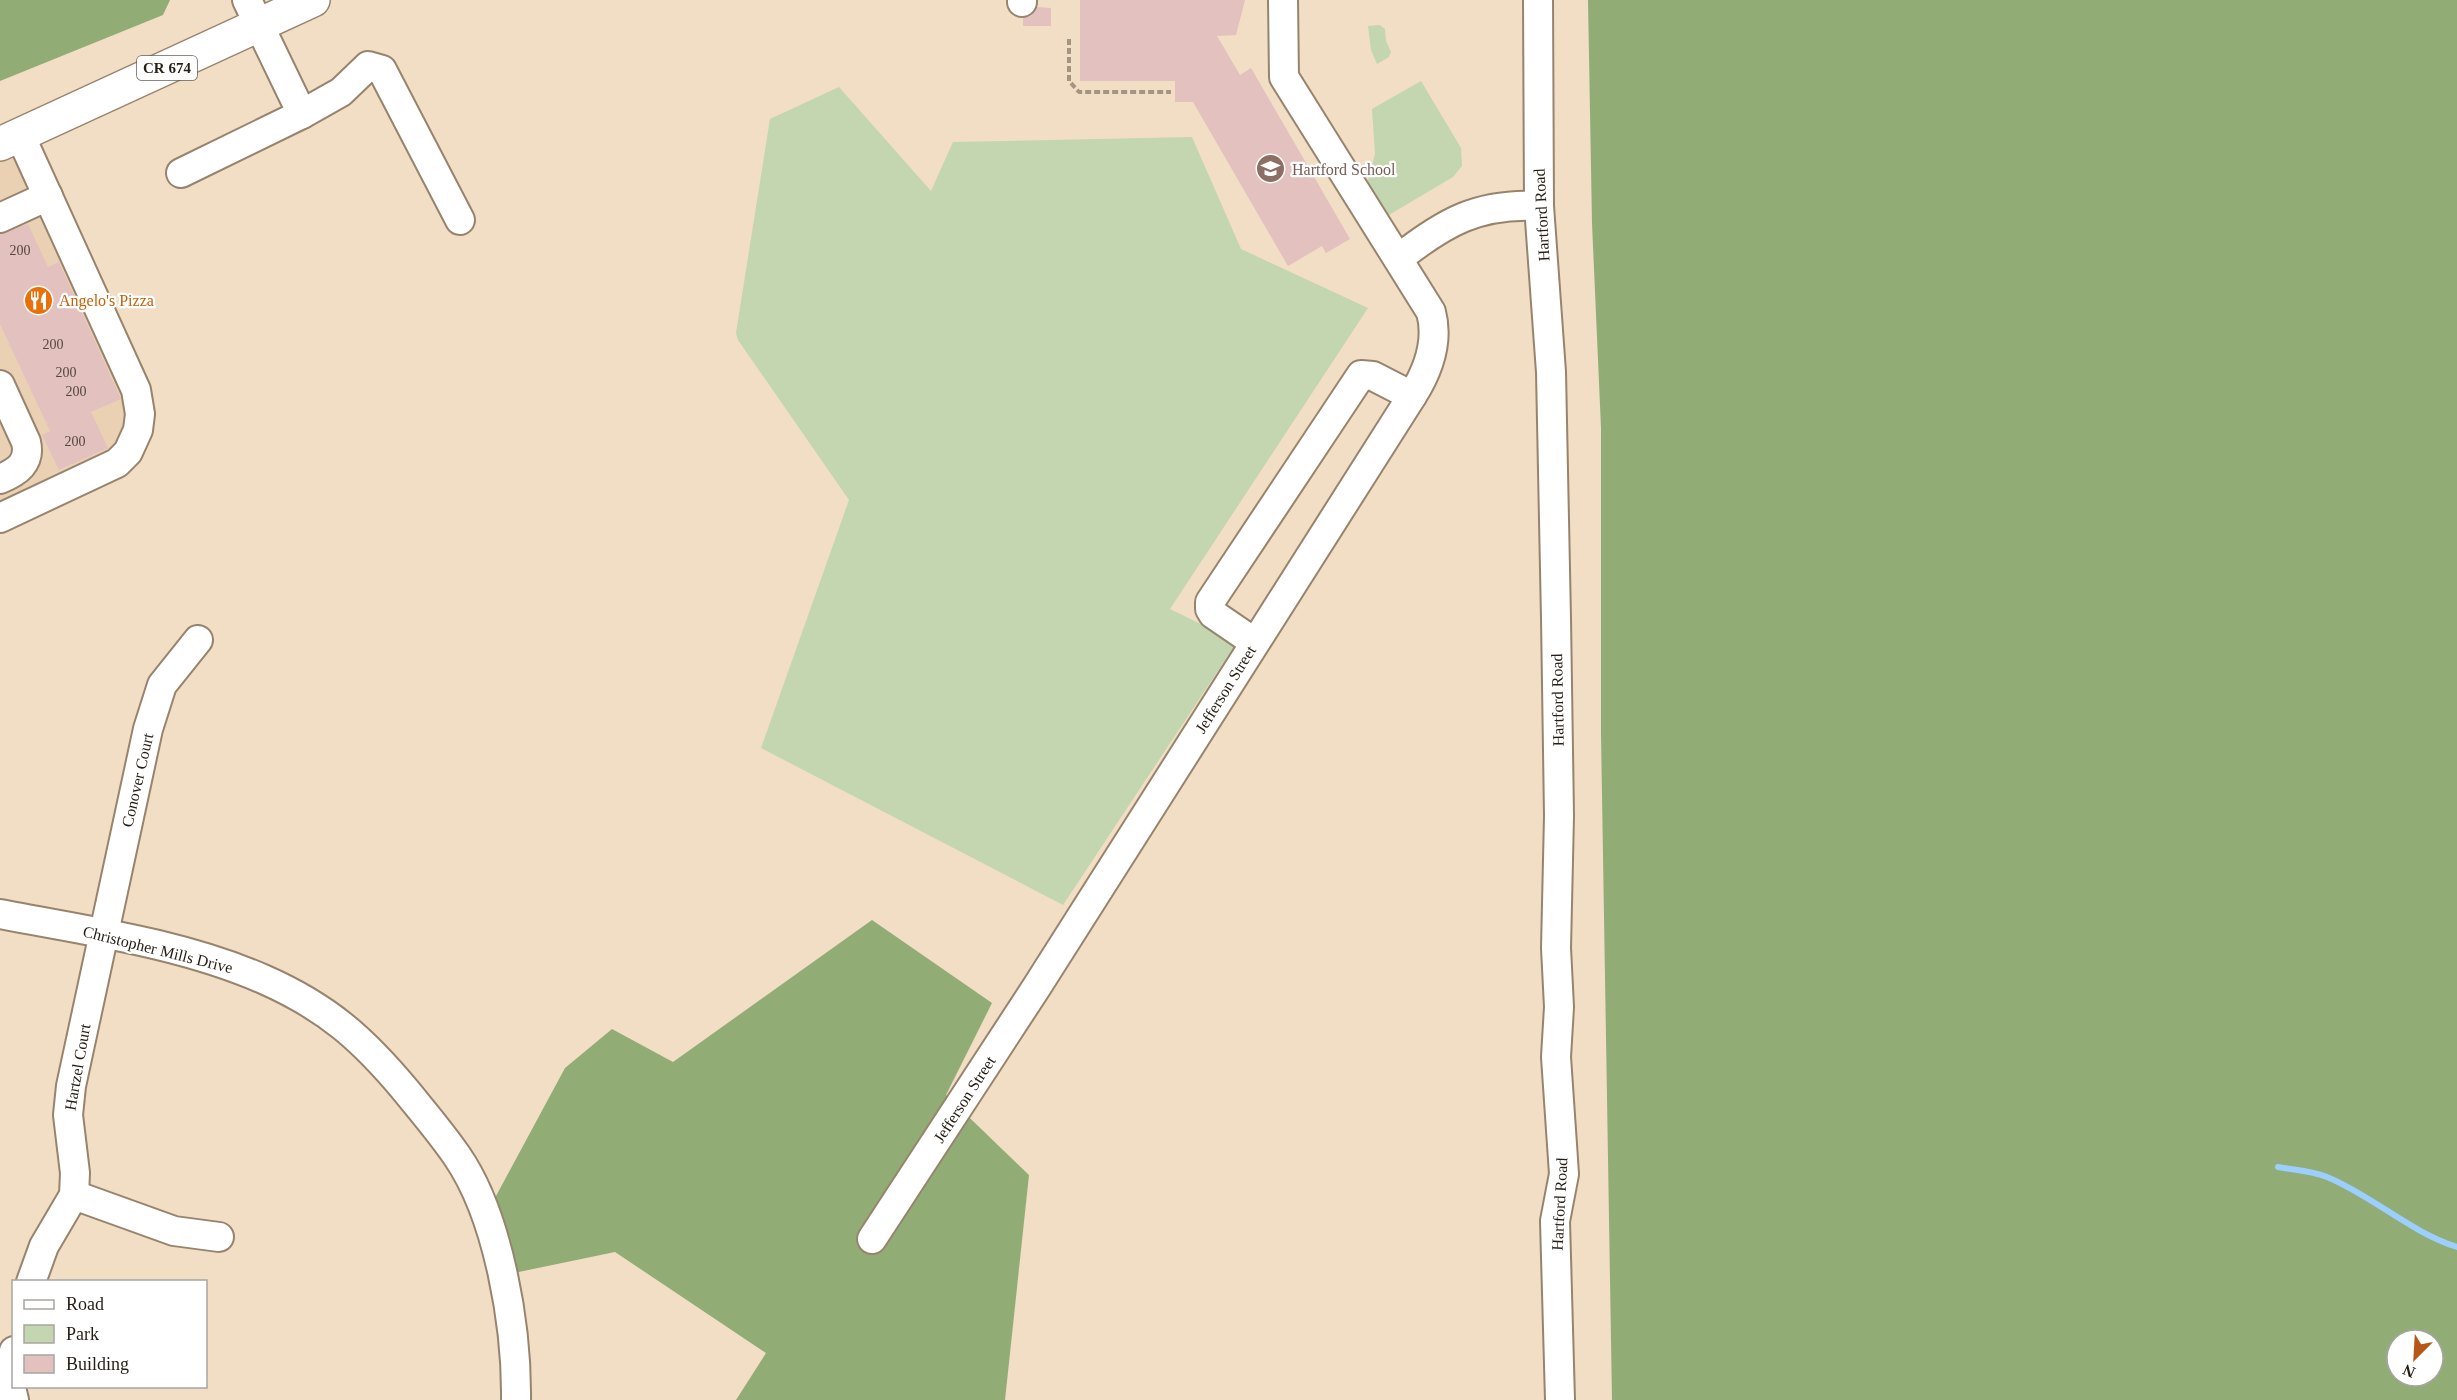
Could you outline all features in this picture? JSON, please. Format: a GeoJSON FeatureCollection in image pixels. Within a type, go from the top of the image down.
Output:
{"type":"FeatureCollection","features":[{"type":"Feature","properties":{"kind":"main road","name":"CR 674"},"geometry":{"type":"LineString","coordinates":[[10,139],[253,13],[313,0]]}},
{"type":"Feature","properties":{"kind":"street","name":"Jefferson Street"},"geometry":{"type":"LineString","coordinates":[[872,1239],[1036,988],[1412,396],[1428,367],[1434,325],[1431,312],[1377,222],[1284,77],[1283,0]]}},
{"type":"Feature","properties":{"kind":"street","name":"Hartford Road"},"geometry":{"type":"LineString","coordinates":[[1538,0],[1539,206],[1551,372],[1559,816],[1556,948],[1559,1008],[1556,1057],[1564,1174],[1555,1221],[1560,1400]]}},
{"type":"Feature","properties":{"kind":"street"},"geometry":{"type":"LineString","coordinates":[[253,13],[302,114]]}},
{"type":"Feature","properties":{"kind":"street"},"geometry":{"type":"LineString","coordinates":[[181,173],[302,114],[341,92],[368,66],[382,70],[460,220]]}},
{"type":"Feature","properties":{"kind":"street"},"geometry":{"type":"LineString","coordinates":[[0,518],[117,463],[132,445],[139,422],[136,390],[48,196],[10,139]]}},
{"type":"Feature","properties":{"kind":"street"},"geometry":{"type":"LineString","coordinates":[[0,218],[48,196]]}},
{"type":"Feature","properties":{"kind":"street"},"geometry":{"type":"LineString","coordinates":[[1399,258],[1433,232],[1465,215],[1502,206],[1539,206]]}},
{"type":"Feature","properties":{"kind":"street"},"geometry":{"type":"LineString","coordinates":[[1254,642],[1213,614],[1210,602],[1361,375],[1372,376],[1412,396]]}},
{"type":"Feature","properties":{"kind":"street"},"geometry":{"type":"LineString","coordinates":[[0,385],[27,448],[26,459],[20,469],[0,479]]}},
{"type":"Feature","properties":{"kind":"street","name":"Conover Court"},"geometry":{"type":"LineString","coordinates":[[103,932],[148,729],[162,685],[198,640]]}},
{"type":"Feature","properties":{"kind":"street","name":"Christopher Mills Drive"},"geometry":{"type":"LineString","coordinates":[[0,914],[103,932],[188,953],[263,979],[308,1001],[338,1021],[380,1059],[458,1158],[483,1210],[496,1246],[504,1281],[516,1400]]}},
{"type":"Feature","properties":{"kind":"street","name":"Hartzel Court"},"geometry":{"type":"LineString","coordinates":[[74,1194],[75,1173],[69,1129],[69,1101],[103,932]]}},
{"type":"Feature","properties":{"kind":"street"},"geometry":{"type":"LineString","coordinates":[[31,1280],[44,1246],[74,1194],[174,1231],[219,1237]]}},
{"type":"Feature","properties":{"kind":"street"},"geometry":{"type":"LineString","coordinates":[[12,1359],[8,1375],[14,1400]]}},
{"type":"Feature","properties":{"kind":"path"},"geometry":{"type":"LineString","coordinates":[[1069,39],[1069,81],[1079,92],[1171,92]]}},
{"type":"Feature","properties":{"kind":"shaded area"},"geometry":{"type":"Polygon","coordinates":[[[20,135],[136,390],[135,438],[0,518],[0,144],[20,135]]]}},
{"type":"Feature","properties":{"kind":"green space"},"geometry":{"type":"Polygon","coordinates":[[[0,0],[170,0],[163,15],[0,81],[0,0]]]}},
{"type":"Feature","properties":{"kind":"green space"},"geometry":{"type":"Polygon","coordinates":[[[1588,0],[2457,0],[2457,1400],[1612,1400],[1601,734],[1601,428],[1592,223],[1588,0]]]}},
{"type":"Feature","properties":{"kind":"green space"},"geometry":{"type":"Polygon","coordinates":[[[1380,25],[1385,29],[1386,41],[1391,52],[1389,57],[1377,64],[1371,50],[1368,26],[1380,25]]]}},
{"type":"Feature","properties":{"kind":"green space"},"geometry":{"type":"Polygon","coordinates":[[[1421,81],[1461,148],[1462,166],[1453,177],[1377,222],[1367,184],[1375,154],[1372,109],[1421,81]]]}},
{"type":"Feature","properties":{"kind":"green space"},"geometry":{"type":"Polygon","coordinates":[[[839,87],[931,191],[953,142],[1192,137],[1241,249],[1368,308],[1170,609],[1237,642],[1063,905],[761,748],[849,500],[738,340],[736,333],[770,119],[839,87]]]}},
{"type":"Feature","properties":{"kind":"green space"},"geometry":{"type":"Polygon","coordinates":[[[872,920],[992,1003],[946,1095],[1029,1175],[1005,1400],[736,1400],[766,1353],[615,1252],[509,1274],[489,1209],[565,1068],[612,1029],[673,1062],[872,920]]]}},
{"type":"Feature","properties":{"kind":"building","name":"Hartford School"},"geometry":{"type":"Polygon","coordinates":[[[1080,0],[1245,0],[1236,35],[1217,36],[1240,75],[1251,68],[1350,239],[1326,253],[1322,246],[1288,266],[1193,102],[1175,102],[1175,81],[1080,81],[1080,0]]]}},
{"type":"Feature","properties":{"kind":"building"},"geometry":{"type":"Polygon","coordinates":[[[1037,7],[1051,8],[1051,26],[1023,26],[1023,18],[1031,16],[1037,7]]]}},
{"type":"Feature","properties":{"kind":"building"},"geometry":{"type":"Polygon","coordinates":[[[28,224],[48,267],[59,262],[121,399],[91,412],[108,448],[59,470],[42,435],[50,431],[0,324],[0,234],[28,224]]]}},
{"type":"Feature","properties":{"kind":"waterway"},"geometry":{"type":"LineString","coordinates":[[2278,1167],[2327,1177],[2423,1232],[2457,1247]]}},
{"type":"Feature","properties":{"kind":"place","name":"Hartford School"},"geometry":{"type":"Point","coordinates":[1271,169]}},
{"type":"Feature","properties":{"kind":"place","name":"Angelo's Pizza"},"geometry":{"type":"Point","coordinates":[38,300]}}]}
